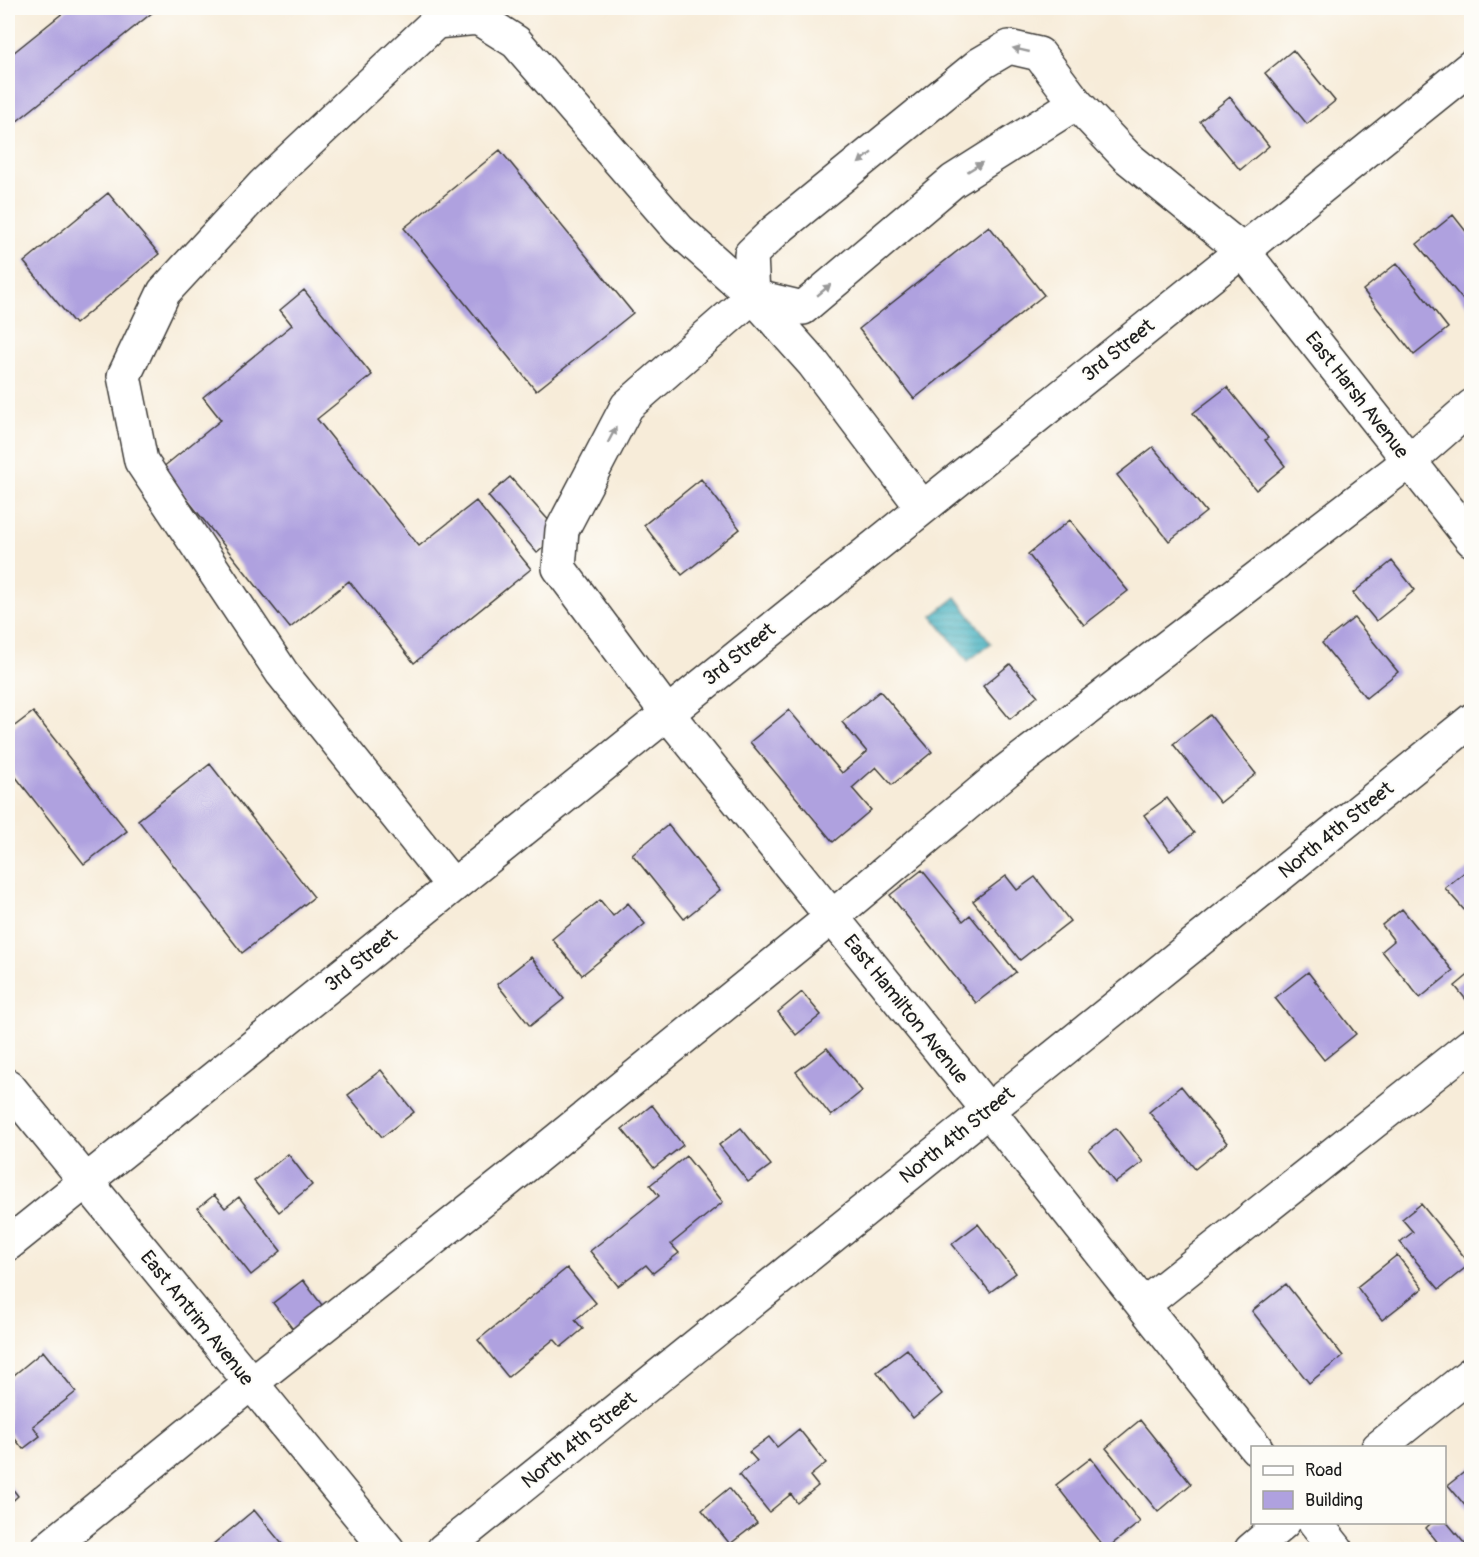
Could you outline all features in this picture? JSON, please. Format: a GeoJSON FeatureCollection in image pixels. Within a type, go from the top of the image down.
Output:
{"type":"FeatureCollection","features":[{"type":"Feature","properties":{"kind":"street"},"geometry":{"type":"LineString","coordinates":[[453,886],[282,673],[141,461],[124,376],[164,292],[264,184],[436,22],[478,18],[516,42],[679,230],[753,296],[813,363],[922,507]]}},
{"type":"Feature","properties":{"kind":"street","name":"East Harsh Avenue"},"geometry":{"type":"LineString","coordinates":[[753,296],[751,254],[775,231],[980,64],[1009,47],[1039,54],[1076,104],[1127,157],[1243,251],[1472,540]]}},
{"type":"Feature","properties":{"kind":"street","name":"3rd Street"},"geometry":{"type":"LineString","coordinates":[[8,1244],[1472,66]]}},
{"type":"Feature","properties":{"kind":"street"},"geometry":{"type":"LineString","coordinates":[[753,296],[803,308],[953,181],[1076,104]]}},
{"type":"Feature","properties":{"kind":"street","name":"East Hamilton Avenue"},"geometry":{"type":"LineString","coordinates":[[753,296],[627,406],[562,530],[559,568],[667,713],[988,1110],[1254,1446]]}},
{"type":"Feature","properties":{"kind":"street"},"geometry":{"type":"LineString","coordinates":[[46,1550],[251,1383],[503,1184],[832,917],[1006,771],[1409,461],[1472,406]]}},
{"type":"Feature","properties":{"kind":"street","name":"North 4th Street"},"geometry":{"type":"LineString","coordinates":[[443,1550],[1472,720]]}},
{"type":"Feature","properties":{"kind":"street"},"geometry":{"type":"LineString","coordinates":[[1143,1305],[1472,1044]]}},
{"type":"Feature","properties":{"kind":"street","name":"East Antrim Avenue"},"geometry":{"type":"LineString","coordinates":[[8,1086],[388,1550]]}},
{"type":"Feature","properties":{"kind":"street"},"geometry":{"type":"LineString","coordinates":[[1381,1446],[1472,1373]]}},
{"type":"Feature","properties":{"kind":"street"},"geometry":{"type":"LineString","coordinates":[[1251,1550],[1282,1524]]}},
{"type":"Feature","properties":{"kind":"street"},"geometry":{"type":"LineString","coordinates":[[1317,1524],[1337,1550]]}},
{"type":"Feature","properties":{"kind":"water"},"geometry":{"type":"Polygon","coordinates":[[[956,597],[991,643],[968,661],[932,616],[956,597]]]}},
{"type":"Feature","properties":{"kind":"building"},"geometry":{"type":"Polygon","coordinates":[[[69,8],[158,8],[11,126],[8,122],[8,57],[69,8]]]}},
{"type":"Feature","properties":{"kind":"building"},"geometry":{"type":"Polygon","coordinates":[[[1293,50],[1335,101],[1307,124],[1265,73],[1293,50]]]}},
{"type":"Feature","properties":{"kind":"building"},"geometry":{"type":"Polygon","coordinates":[[[1230,97],[1269,146],[1240,170],[1200,121],[1230,97]]]}},
{"type":"Feature","properties":{"kind":"building"},"geometry":{"type":"Polygon","coordinates":[[[500,150],[633,313],[536,391],[404,228],[500,150]]]}},
{"type":"Feature","properties":{"kind":"building"},"geometry":{"type":"Polygon","coordinates":[[[108,193],[159,254],[75,324],[24,262],[108,193]]]}},
{"type":"Feature","properties":{"kind":"building"},"geometry":{"type":"Polygon","coordinates":[[[1453,215],[1472,239],[1472,311],[1417,244],[1453,215]]]}},
{"type":"Feature","properties":{"kind":"building"},"geometry":{"type":"Polygon","coordinates":[[[989,226],[1044,295],[914,399],[859,329],[989,226]]]}},
{"type":"Feature","properties":{"kind":"building"},"geometry":{"type":"Polygon","coordinates":[[[1397,263],[1448,328],[1414,355],[1363,290],[1397,263]]]}},
{"type":"Feature","properties":{"kind":"building"},"geometry":{"type":"Polygon","coordinates":[[[304,290],[372,375],[317,419],[419,546],[476,501],[531,569],[414,663],[349,581],[290,628],[162,468],[221,420],[203,397],[292,325],[280,310],[304,290]]]}},
{"type":"Feature","properties":{"kind":"building"},"geometry":{"type":"Polygon","coordinates":[[[1227,387],[1268,438],[1265,440],[1285,466],[1256,490],[1193,413],[1227,387]]]}},
{"type":"Feature","properties":{"kind":"building"},"geometry":{"type":"Polygon","coordinates":[[[1153,447],[1206,512],[1169,541],[1117,475],[1153,447]]]}},
{"type":"Feature","properties":{"kind":"building"},"geometry":{"type":"Polygon","coordinates":[[[510,477],[560,533],[537,553],[488,496],[510,477]]]}},
{"type":"Feature","properties":{"kind":"building"},"geometry":{"type":"Polygon","coordinates":[[[701,479],[740,529],[682,575],[644,525],[701,479]]]}},
{"type":"Feature","properties":{"kind":"building"},"geometry":{"type":"Polygon","coordinates":[[[1070,520],[1128,591],[1084,625],[1028,554],[1070,520]]]}},
{"type":"Feature","properties":{"kind":"building"},"geometry":{"type":"Polygon","coordinates":[[[1392,561],[1415,590],[1376,621],[1353,593],[1392,561]]]}},
{"type":"Feature","properties":{"kind":"building"},"geometry":{"type":"Polygon","coordinates":[[[1354,618],[1398,672],[1366,698],[1322,643],[1354,618]]]}},
{"type":"Feature","properties":{"kind":"building"},"geometry":{"type":"Polygon","coordinates":[[[1010,664],[1038,696],[1010,719],[983,686],[1010,664]]]}},
{"type":"Feature","properties":{"kind":"building"},"geometry":{"type":"Polygon","coordinates":[[[880,691],[932,752],[892,785],[876,767],[852,788],[871,810],[833,842],[750,742],[789,710],[842,773],[867,752],[842,722],[880,691]]]}},
{"type":"Feature","properties":{"kind":"building"},"geometry":{"type":"Polygon","coordinates":[[[33,712],[127,831],[84,864],[8,767],[8,731],[33,712]]]}},
{"type":"Feature","properties":{"kind":"building"},"geometry":{"type":"Polygon","coordinates":[[[1210,715],[1256,774],[1220,803],[1173,744],[1210,715]]]}},
{"type":"Feature","properties":{"kind":"building"},"geometry":{"type":"Polygon","coordinates":[[[210,764],[314,897],[242,953],[138,820],[210,764]]]}},
{"type":"Feature","properties":{"kind":"building"},"geometry":{"type":"Polygon","coordinates":[[[1167,798],[1194,833],[1170,851],[1144,815],[1167,798]]]}},
{"type":"Feature","properties":{"kind":"building"},"geometry":{"type":"Polygon","coordinates":[[[668,825],[720,890],[684,919],[632,854],[668,825]]]}},
{"type":"Feature","properties":{"kind":"building"},"geometry":{"type":"Polygon","coordinates":[[[1472,866],[1472,919],[1445,888],[1472,866]]]}},
{"type":"Feature","properties":{"kind":"building"},"geometry":{"type":"Polygon","coordinates":[[[922,870],[963,921],[970,915],[1016,972],[976,1003],[890,895],[922,870]]]}},
{"type":"Feature","properties":{"kind":"building"},"geometry":{"type":"Polygon","coordinates":[[[1006,876],[1017,890],[1035,877],[1070,921],[1020,960],[973,901],[1006,876]]]}},
{"type":"Feature","properties":{"kind":"building"},"geometry":{"type":"Polygon","coordinates":[[[600,900],[613,916],[628,903],[645,924],[582,975],[552,939],[600,900]]]}},
{"type":"Feature","properties":{"kind":"building"},"geometry":{"type":"Polygon","coordinates":[[[1402,909],[1453,971],[1420,998],[1382,951],[1394,941],[1382,925],[1402,909]]]}},
{"type":"Feature","properties":{"kind":"building"},"geometry":{"type":"Polygon","coordinates":[[[531,957],[564,999],[530,1026],[497,984],[531,957]]]}},
{"type":"Feature","properties":{"kind":"building"},"geometry":{"type":"Polygon","coordinates":[[[1308,972],[1356,1034],[1324,1060],[1275,998],[1308,972]]]}},
{"type":"Feature","properties":{"kind":"building"},"geometry":{"type":"Polygon","coordinates":[[[1472,972],[1472,1007],[1455,986],[1472,972]]]}},
{"type":"Feature","properties":{"kind":"building"},"geometry":{"type":"Polygon","coordinates":[[[802,992],[821,1015],[796,1035],[778,1012],[802,992]]]}},
{"type":"Feature","properties":{"kind":"building"},"geometry":{"type":"Polygon","coordinates":[[[827,1048],[862,1091],[831,1116],[796,1072],[827,1048]]]}},
{"type":"Feature","properties":{"kind":"building"},"geometry":{"type":"Polygon","coordinates":[[[381,1070],[414,1112],[382,1137],[348,1095],[381,1070]]]}},
{"type":"Feature","properties":{"kind":"building"},"geometry":{"type":"Polygon","coordinates":[[[1181,1086],[1227,1143],[1195,1169],[1149,1112],[1181,1086]]]}},
{"type":"Feature","properties":{"kind":"building"},"geometry":{"type":"Polygon","coordinates":[[[652,1105],[683,1145],[654,1168],[622,1129],[652,1105]]]}},
{"type":"Feature","properties":{"kind":"building"},"geometry":{"type":"Polygon","coordinates":[[[741,1128],[771,1165],[748,1182],[719,1145],[741,1128]]]}},
{"type":"Feature","properties":{"kind":"building"},"geometry":{"type":"Polygon","coordinates":[[[1116,1128],[1143,1162],[1115,1183],[1089,1150],[1116,1128]]]}},
{"type":"Feature","properties":{"kind":"building"},"geometry":{"type":"Polygon","coordinates":[[[288,1154],[312,1185],[279,1212],[254,1181],[288,1154]]]}},
{"type":"Feature","properties":{"kind":"building"},"geometry":{"type":"Polygon","coordinates":[[[686,1156],[723,1202],[671,1244],[679,1253],[653,1273],[646,1265],[618,1286],[590,1251],[659,1196],[650,1185],[686,1156]]]}},
{"type":"Feature","properties":{"kind":"building"},"geometry":{"type":"Polygon","coordinates":[[[214,1195],[225,1208],[239,1197],[281,1251],[251,1275],[198,1208],[214,1195]]]}},
{"type":"Feature","properties":{"kind":"building"},"geometry":{"type":"Polygon","coordinates":[[[1421,1204],[1470,1264],[1439,1289],[1400,1242],[1413,1232],[1402,1219],[1421,1204]]]}},
{"type":"Feature","properties":{"kind":"building"},"geometry":{"type":"Polygon","coordinates":[[[978,1224],[1016,1273],[990,1292],[952,1244],[978,1224]]]}},
{"type":"Feature","properties":{"kind":"building"},"geometry":{"type":"Polygon","coordinates":[[[1397,1255],[1423,1288],[1382,1320],[1357,1287],[1397,1255]]]}},
{"type":"Feature","properties":{"kind":"building"},"geometry":{"type":"Polygon","coordinates":[[[567,1268],[596,1303],[575,1320],[583,1329],[561,1347],[554,1339],[508,1377],[478,1340],[567,1268]]]}},
{"type":"Feature","properties":{"kind":"building"},"geometry":{"type":"Polygon","coordinates":[[[303,1280],[325,1309],[295,1332],[273,1303],[303,1280]]]}},
{"type":"Feature","properties":{"kind":"building"},"geometry":{"type":"Polygon","coordinates":[[[1286,1284],[1343,1356],[1309,1383],[1252,1311],[1286,1284]]]}},
{"type":"Feature","properties":{"kind":"building"},"geometry":{"type":"Polygon","coordinates":[[[907,1349],[942,1394],[913,1418],[877,1372],[907,1349]]]}},
{"type":"Feature","properties":{"kind":"building"},"geometry":{"type":"Polygon","coordinates":[[[43,1351],[76,1392],[33,1426],[40,1436],[23,1449],[8,1430],[8,1380],[43,1351]]]}},
{"type":"Feature","properties":{"kind":"building"},"geometry":{"type":"Polygon","coordinates":[[[1140,1420],[1191,1484],[1158,1512],[1106,1448],[1140,1420]]]}},
{"type":"Feature","properties":{"kind":"building"},"geometry":{"type":"Polygon","coordinates":[[[799,1429],[826,1463],[810,1476],[818,1486],[797,1503],[791,1494],[769,1512],[739,1475],[757,1461],[749,1452],[769,1437],[777,1447],[799,1429]]]}},
{"type":"Feature","properties":{"kind":"building"},"geometry":{"type":"Polygon","coordinates":[[[1091,1458],[1140,1522],[1106,1549],[1056,1485],[1091,1458]]]}},
{"type":"Feature","properties":{"kind":"building"},"geometry":{"type":"Polygon","coordinates":[[[1472,1466],[1472,1514],[1448,1485],[1472,1466]]]}},
{"type":"Feature","properties":{"kind":"building"},"geometry":{"type":"Polygon","coordinates":[[[8,1483],[18,1496],[8,1505],[8,1483]]]}},
{"type":"Feature","properties":{"kind":"building"},"geometry":{"type":"Polygon","coordinates":[[[729,1488],[757,1523],[730,1544],[702,1510],[729,1488]]]}},
{"type":"Feature","properties":{"kind":"building"},"geometry":{"type":"Polygon","coordinates":[[[254,1510],[287,1550],[206,1550],[254,1510]]]}},
{"type":"Feature","properties":{"kind":"building"},"geometry":{"type":"Polygon","coordinates":[[[1446,1521],[1470,1550],[1444,1550],[1426,1528],[1430,1524],[1446,1524],[1446,1521]]]}}]}
